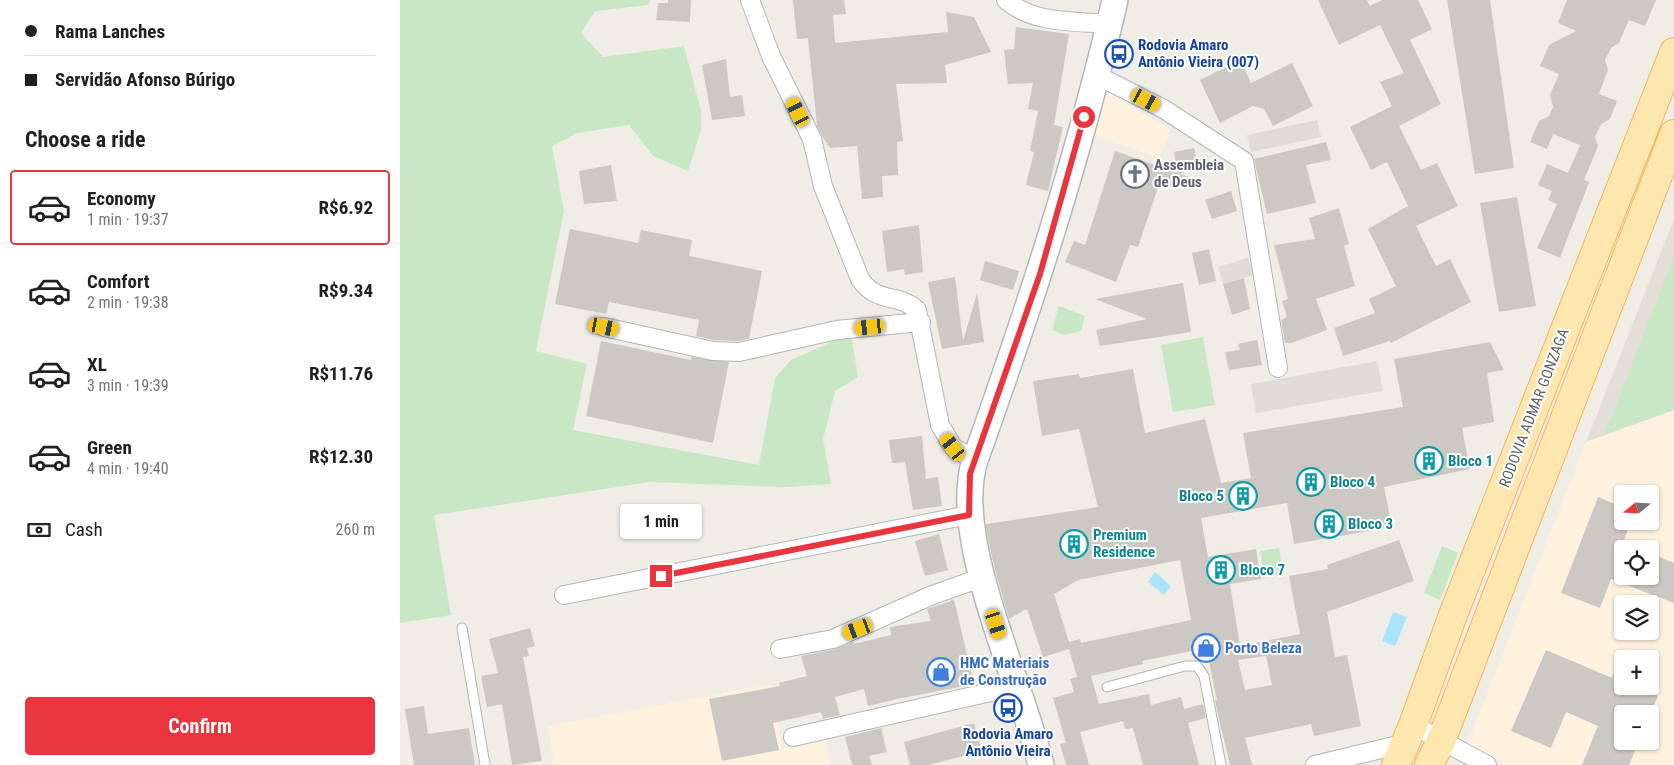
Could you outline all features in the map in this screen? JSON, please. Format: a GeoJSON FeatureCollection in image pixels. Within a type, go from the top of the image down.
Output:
{"type":"FeatureCollection","features":[{"type":"Feature","properties":{"kind":"main road"},"geometry":{"type":"LineString","coordinates":[[1041,765],[983,577],[969,515],[968,486],[975,460],[1040,274],[1115,0]]}},
{"type":"Feature","properties":{"kind":"main road","name":"RODOVIA ADMAR GONZAGA"},"geometry":{"type":"LineString","coordinates":[[1405,744],[1456,606],[1674,52]]}},
{"type":"Feature","properties":{"kind":"main road"},"geometry":{"type":"LineString","coordinates":[[1429,765],[1441,741],[1674,134]]}},
{"type":"Feature","properties":{"kind":"street"},"geometry":{"type":"LineString","coordinates":[[750,0],[770,56],[812,139],[823,186],[860,279],[867,289],[876,295],[909,303],[917,310],[921,322],[940,425],[953,447],[975,460]]}},
{"type":"Feature","properties":{"kind":"street"},"geometry":{"type":"LineString","coordinates":[[1006,0],[1024,13],[1040,17],[1109,24]]}},
{"type":"Feature","properties":{"kind":"street"},"geometry":{"type":"LineString","coordinates":[[1096,75],[1162,108],[1244,161],[1278,368]]}},
{"type":"Feature","properties":{"kind":"street"},"geometry":{"type":"LineString","coordinates":[[604,327],[713,351],[739,352],[837,330],[921,322]]}},
{"type":"Feature","properties":{"kind":"street"},"geometry":{"type":"LineString","coordinates":[[564,595],[969,515]]}},
{"type":"Feature","properties":{"kind":"street"},"geometry":{"type":"LineString","coordinates":[[780,649],[833,639],[922,599],[983,577]]}},
{"type":"Feature","properties":{"kind":"street"},"geometry":{"type":"LineString","coordinates":[[793,737],[1017,686]]}},
{"type":"Feature","properties":{"kind":"street"},"geometry":{"type":"LineString","coordinates":[[1315,765],[1405,744],[1441,741],[1487,765]]}},
{"type":"Feature","properties":{"kind":"lane"},"geometry":{"type":"LineString","coordinates":[[462,628],[485,765]]}},
{"type":"Feature","properties":{"kind":"lane"},"geometry":{"type":"LineString","coordinates":[[1107,687],[1185,666],[1197,666],[1204,676],[1221,765]]}},
{"type":"Feature","properties":{"kind":"shaded area"},"geometry":{"type":"Polygon","coordinates":[[[1103,89],[1170,130],[1160,158],[1092,136],[1103,89]]]}},
{"type":"Feature","properties":{"kind":"shaded area"},"geometry":{"type":"Polygon","coordinates":[[[1317,120],[1321,137],[1251,152],[1247,135],[1317,120]]]}},
{"type":"Feature","properties":{"kind":"shaded area"},"geometry":{"type":"Polygon","coordinates":[[[1674,219],[1674,410],[1586,442],[1674,219]]]}},
{"type":"Feature","properties":{"kind":"shaded area"},"geometry":{"type":"Polygon","coordinates":[[[1248,258],[1253,275],[1223,284],[1218,267],[1248,258]]]}},
{"type":"Feature","properties":{"kind":"shaded area"},"geometry":{"type":"Polygon","coordinates":[[[1377,361],[1383,391],[1256,413],[1251,384],[1377,361]]]}},
{"type":"Feature","properties":{"kind":"shaded area"},"geometry":{"type":"Polygon","coordinates":[[[1674,410],[1674,765],[1506,765],[1467,745],[1586,442],[1674,410]]]}},
{"type":"Feature","properties":{"kind":"shaded area"},"geometry":{"type":"Polygon","coordinates":[[[771,684],[783,748],[825,738],[830,765],[554,765],[548,726],[771,684]]]}},
{"type":"Feature","properties":{"kind":"green space"},"geometry":{"type":"Polygon","coordinates":[[[400,0],[651,0],[648,5],[595,11],[581,33],[603,57],[684,46],[701,111],[701,130],[688,171],[653,156],[629,125],[577,133],[552,146],[564,211],[536,351],[587,364],[573,430],[759,465],[775,378],[791,360],[851,333],[858,377],[835,391],[823,439],[831,484],[785,487],[650,482],[434,515],[451,615],[400,623],[400,0]]]}},
{"type":"Feature","properties":{"kind":"green space"},"geometry":{"type":"Polygon","coordinates":[[[1674,256],[1674,410],[1605,434],[1674,256]]]}},
{"type":"Feature","properties":{"kind":"green space"},"geometry":{"type":"Polygon","coordinates":[[[1059,306],[1085,316],[1081,331],[1064,335],[1052,330],[1059,306]]]}},
{"type":"Feature","properties":{"kind":"green space"},"geometry":{"type":"Polygon","coordinates":[[[1203,337],[1215,405],[1173,412],[1161,345],[1203,337]]]}},
{"type":"Feature","properties":{"kind":"green space"},"geometry":{"type":"Polygon","coordinates":[[[1442,546],[1458,553],[1440,600],[1424,593],[1442,546]]]}},
{"type":"Feature","properties":{"kind":"green space"},"geometry":{"type":"Polygon","coordinates":[[[1279,548],[1283,573],[1264,576],[1260,551],[1279,548]]]}},
{"type":"Feature","properties":{"kind":"water"},"geometry":{"type":"Polygon","coordinates":[[[1155,572],[1171,586],[1164,595],[1148,582],[1155,572]]]}},
{"type":"Feature","properties":{"kind":"water"},"geometry":{"type":"Polygon","coordinates":[[[1393,612],[1407,617],[1395,646],[1382,641],[1393,612]]]}},
{"type":"Feature","properties":{"kind":"building"},"geometry":{"type":"Polygon","coordinates":[[[668,0],[691,0],[690,22],[656,20],[658,3],[668,3],[668,0]]]}},
{"type":"Feature","properties":{"kind":"building"},"geometry":{"type":"Polygon","coordinates":[[[793,0],[844,0],[846,14],[833,15],[835,43],[948,32],[946,12],[974,17],[991,52],[945,65],[947,83],[896,84],[903,141],[897,142],[898,175],[882,176],[883,197],[862,199],[857,146],[830,148],[817,126],[808,38],[797,39],[793,0]]]}},
{"type":"Feature","properties":{"kind":"building"},"geometry":{"type":"Polygon","coordinates":[[[1318,0],[1367,0],[1370,6],[1382,0],[1418,0],[1432,29],[1410,40],[1441,104],[1399,126],[1421,170],[1437,163],[1458,206],[1416,226],[1436,266],[1450,259],[1471,302],[1391,343],[1390,341],[1343,356],[1334,328],[1375,313],[1369,299],[1396,286],[1368,229],[1408,206],[1387,162],[1371,170],[1350,127],[1392,106],[1380,82],[1404,73],[1380,25],[1339,45],[1318,0]]]}},
{"type":"Feature","properties":{"kind":"building"},"geometry":{"type":"Polygon","coordinates":[[[1447,0],[1490,0],[1514,168],[1475,174],[1447,0]]]}},
{"type":"Feature","properties":{"kind":"building"},"geometry":{"type":"Polygon","coordinates":[[[1567,0],[1656,0],[1645,26],[1629,20],[1619,43],[1611,48],[1605,60],[1608,70],[1599,94],[1617,101],[1610,119],[1601,124],[1595,137],[1598,146],[1584,180],[1589,182],[1560,258],[1537,248],[1557,204],[1548,200],[1552,191],[1538,185],[1547,164],[1568,173],[1580,145],[1553,134],[1547,149],[1530,142],[1539,121],[1549,116],[1553,107],[1550,95],[1559,74],[1540,66],[1549,45],[1576,31],[1558,23],[1567,0]]]}},
{"type":"Feature","properties":{"kind":"building"},"geometry":{"type":"Polygon","coordinates":[[[1016,27],[1069,34],[1054,125],[1063,127],[1048,191],[1026,185],[1034,152],[1030,151],[1038,111],[1028,109],[1033,83],[1008,84],[1004,50],[1014,49],[1016,27]]]}},
{"type":"Feature","properties":{"kind":"building"},"geometry":{"type":"Polygon","coordinates":[[[726,59],[730,97],[742,95],[745,116],[712,120],[702,65],[726,59]]]}},
{"type":"Feature","properties":{"kind":"building"},"geometry":{"type":"Polygon","coordinates":[[[1240,60],[1251,83],[1292,63],[1313,106],[1273,126],[1264,109],[1253,106],[1220,123],[1200,80],[1240,60]]]}},
{"type":"Feature","properties":{"kind":"building"},"geometry":{"type":"Polygon","coordinates":[[[1326,142],[1331,160],[1306,165],[1316,203],[1267,214],[1254,159],[1326,142]]]}},
{"type":"Feature","properties":{"kind":"building"},"geometry":{"type":"Polygon","coordinates":[[[1194,148],[1198,165],[1180,174],[1204,182],[1158,188],[1138,247],[1130,245],[1116,282],[1065,262],[1074,241],[1085,245],[1115,151],[1178,173],[1174,152],[1194,148]]]}},
{"type":"Feature","properties":{"kind":"building"},"geometry":{"type":"Polygon","coordinates":[[[611,165],[617,201],[584,204],[579,171],[611,165]]]}},
{"type":"Feature","properties":{"kind":"building"},"geometry":{"type":"Polygon","coordinates":[[[1231,191],[1237,211],[1212,219],[1205,200],[1231,191]]]}},
{"type":"Feature","properties":{"kind":"building"},"geometry":{"type":"Polygon","coordinates":[[[1517,197],[1536,306],[1499,312],[1480,203],[1517,197]]]}},
{"type":"Feature","properties":{"kind":"building"},"geometry":{"type":"Polygon","coordinates":[[[1339,208],[1349,244],[1344,246],[1355,286],[1316,299],[1327,330],[1291,343],[1285,343],[1281,320],[1287,317],[1282,301],[1288,299],[1274,245],[1315,239],[1309,218],[1339,208]]]}},
{"type":"Feature","properties":{"kind":"building"},"geometry":{"type":"Polygon","coordinates":[[[919,225],[923,272],[905,275],[904,269],[887,272],[882,231],[919,225]]]}},
{"type":"Feature","properties":{"kind":"building"},"geometry":{"type":"Polygon","coordinates":[[[570,229],[638,243],[641,230],[692,240],[689,256],[762,271],[749,339],[738,341],[714,340],[696,336],[699,320],[609,302],[606,314],[555,304],[570,229]]]}},
{"type":"Feature","properties":{"kind":"building"},"geometry":{"type":"Polygon","coordinates":[[[1209,249],[1216,281],[1199,285],[1192,253],[1209,249]]]}},
{"type":"Feature","properties":{"kind":"building"},"geometry":{"type":"Polygon","coordinates":[[[985,261],[1019,271],[1013,290],[980,280],[985,261]]]}},
{"type":"Feature","properties":{"kind":"building"},"geometry":{"type":"Polygon","coordinates":[[[955,277],[963,341],[977,293],[984,342],[942,349],[928,282],[955,277]]]}},
{"type":"Feature","properties":{"kind":"building"},"geometry":{"type":"Polygon","coordinates":[[[1244,278],[1250,309],[1232,315],[1223,284],[1244,278]]]}},
{"type":"Feature","properties":{"kind":"building"},"geometry":{"type":"Polygon","coordinates":[[[1183,283],[1191,332],[1100,346],[1096,330],[1147,319],[1095,299],[1183,283]]]}},
{"type":"Feature","properties":{"kind":"building"},"geometry":{"type":"Polygon","coordinates":[[[1257,340],[1262,365],[1229,370],[1225,352],[1240,350],[1238,344],[1257,340]]]}},
{"type":"Feature","properties":{"kind":"building"},"geometry":{"type":"Polygon","coordinates":[[[601,341],[691,360],[691,357],[729,362],[713,443],[586,416],[601,341]]]}},
{"type":"Feature","properties":{"kind":"building"},"geometry":{"type":"Polygon","coordinates":[[[1490,342],[1504,370],[1487,373],[1494,422],[1462,428],[1470,469],[1384,487],[1392,527],[1294,544],[1287,503],[1201,518],[1208,557],[1256,549],[1261,579],[1230,584],[1240,646],[1300,634],[1289,576],[1328,569],[1327,565],[1399,540],[1414,581],[1327,612],[1335,657],[1347,655],[1361,726],[1314,736],[1311,724],[1245,738],[1252,765],[1230,765],[1218,715],[1215,700],[1217,700],[1208,657],[1197,659],[1196,650],[1142,661],[1143,664],[1091,676],[1099,704],[1149,694],[1151,705],[1181,697],[1184,709],[1203,704],[1206,718],[1188,723],[1199,765],[1143,765],[1133,728],[1125,729],[1123,721],[1080,732],[1089,765],[1066,765],[1060,744],[1066,743],[1053,698],[1074,692],[1070,679],[1077,677],[1069,649],[1043,657],[1027,609],[1009,619],[994,566],[986,528],[986,524],[1098,507],[1079,429],[1042,436],[1033,381],[1079,374],[1080,378],[1133,369],[1145,433],[1205,419],[1221,483],[1251,478],[1243,433],[1403,407],[1394,359],[1490,342]],[[1180,560],[1078,580],[1054,594],[1069,642],[1080,639],[1081,643],[1191,620],[1180,560]],[[1266,656],[1238,660],[1245,690],[1272,685],[1266,656]]]}},
{"type":"Feature","properties":{"kind":"building"},"geometry":{"type":"Polygon","coordinates":[[[922,436],[926,479],[938,477],[942,506],[913,510],[905,462],[892,463],[889,440],[922,436]]]}},
{"type":"Feature","properties":{"kind":"building"},"geometry":{"type":"Polygon","coordinates":[[[1598,497],[1614,504],[1614,530],[1628,530],[1624,540],[1614,540],[1614,580],[1611,579],[1600,608],[1561,593],[1598,497]]]}},
{"type":"Feature","properties":{"kind":"building"},"geometry":{"type":"Polygon","coordinates":[[[939,534],[948,570],[925,576],[915,541],[939,534]]]}},
{"type":"Feature","properties":{"kind":"building"},"geometry":{"type":"Polygon","coordinates":[[[1659,557],[1674,563],[1674,603],[1659,597],[1659,595],[1653,595],[1627,585],[1659,585],[1659,557]]]}},
{"type":"Feature","properties":{"kind":"building"},"geometry":{"type":"Polygon","coordinates":[[[954,600],[974,684],[868,706],[864,689],[835,697],[840,715],[823,719],[821,712],[773,723],[779,750],[722,761],[709,699],[780,686],[779,683],[807,676],[801,656],[835,649],[853,642],[854,644],[891,635],[890,627],[931,621],[927,609],[954,600]]]}},
{"type":"Feature","properties":{"kind":"building"},"geometry":{"type":"Polygon","coordinates":[[[530,628],[535,646],[527,648],[529,656],[523,657],[542,761],[512,765],[502,704],[487,707],[481,676],[498,673],[489,639],[530,628]]]}},
{"type":"Feature","properties":{"kind":"building"},"geometry":{"type":"Polygon","coordinates":[[[1546,650],[1612,678],[1614,673],[1614,695],[1658,696],[1654,705],[1614,705],[1614,750],[1635,750],[1629,765],[1582,765],[1598,726],[1566,712],[1551,748],[1511,731],[1546,650]]]}},
{"type":"Feature","properties":{"kind":"building"},"geometry":{"type":"Polygon","coordinates":[[[424,706],[428,734],[469,728],[475,765],[414,765],[405,709],[424,706]]]}},
{"type":"Feature","properties":{"kind":"building"},"geometry":{"type":"Polygon","coordinates":[[[974,723],[982,751],[929,765],[910,765],[904,742],[974,723]]]}},
{"type":"Feature","properties":{"kind":"building"},"geometry":{"type":"Polygon","coordinates":[[[881,728],[887,752],[869,756],[872,765],[852,765],[845,737],[881,728]]]}},
{"type":"Feature","properties":{"kind":"place","name":"Rodovia Amaro Antônio Vieira (007)"},"geometry":{"type":"Point","coordinates":[1119,54]}},
{"type":"Feature","properties":{"kind":"place","name":"Assembleia de Deus"},"geometry":{"type":"Point","coordinates":[1135,174]}},
{"type":"Feature","properties":{"kind":"place","name":"Bloco 1"},"geometry":{"type":"Point","coordinates":[1429,461]}},
{"type":"Feature","properties":{"kind":"place","name":"Bloco 4"},"geometry":{"type":"Point","coordinates":[1311,482]}},
{"type":"Feature","properties":{"kind":"place","name":"Bloco 5"},"geometry":{"type":"Point","coordinates":[1243,496]}},
{"type":"Feature","properties":{"kind":"place","name":"Bloco 3"},"geometry":{"type":"Point","coordinates":[1329,524]}},
{"type":"Feature","properties":{"kind":"place","name":"Premium Residence"},"geometry":{"type":"Point","coordinates":[1074,544]}},
{"type":"Feature","properties":{"kind":"place","name":"Bloco 7"},"geometry":{"type":"Point","coordinates":[1221,570]}},
{"type":"Feature","properties":{"kind":"place","name":"Porto Beleza"},"geometry":{"type":"Point","coordinates":[1206,648]}},
{"type":"Feature","properties":{"kind":"place","name":"HMC Materiais de Construção"},"geometry":{"type":"Point","coordinates":[941,672]}},
{"type":"Feature","properties":{"kind":"place","name":"Rodovia Amaro Antônio Vieira"},"geometry":{"type":"Point","coordinates":[1008,708]}},
{"type":"Feature","properties":{"kind":"route"},"geometry":{"type":"LineString","coordinates":[[661,576],[969,515],[968,486],[970,474],[1040,274],[1084,117]]}}]}
